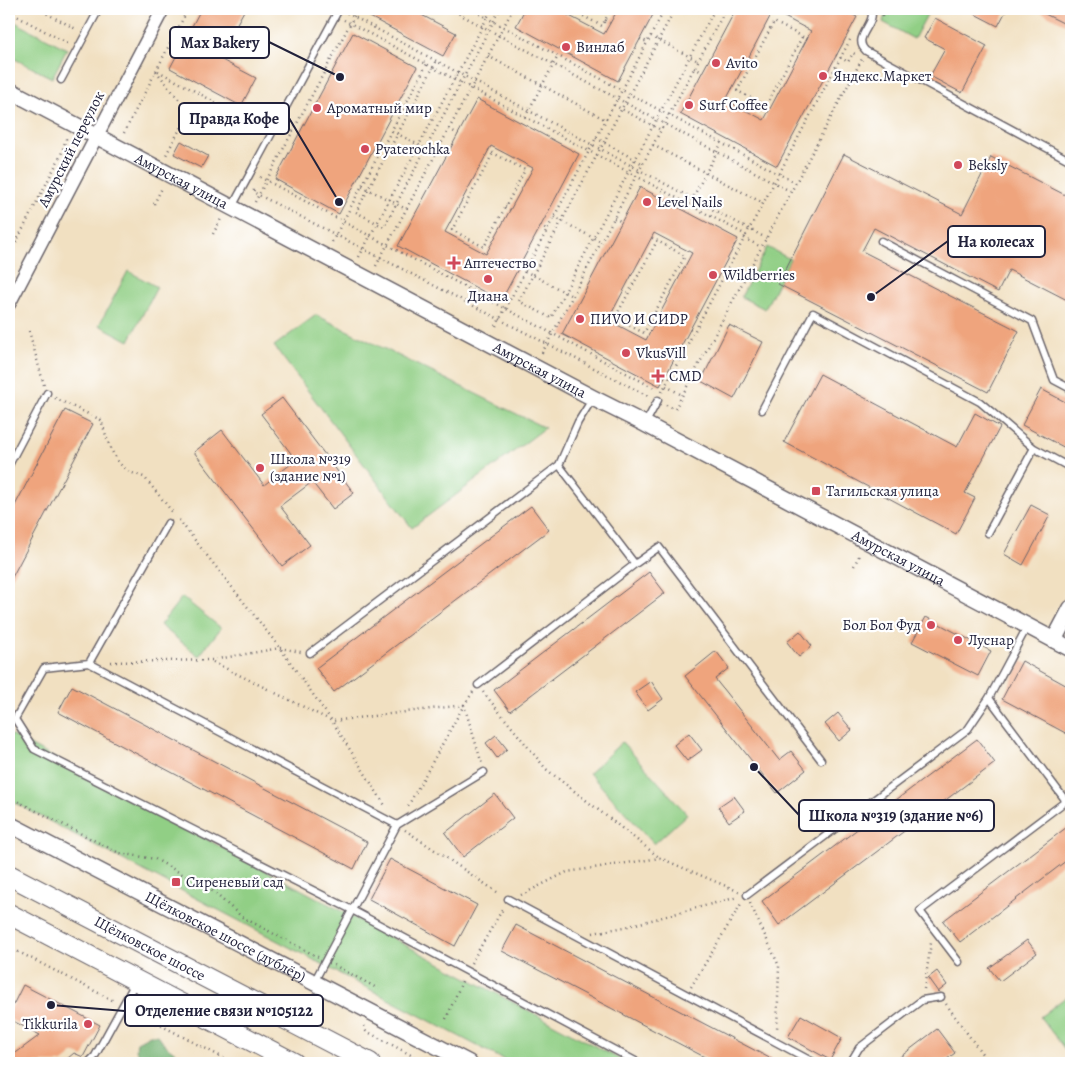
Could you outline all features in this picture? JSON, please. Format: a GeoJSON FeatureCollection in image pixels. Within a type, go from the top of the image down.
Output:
{"type":"FeatureCollection","features":[{"type":"Feature","properties":{"kind":"main road","name":"Щёлковское шоссе"},"geometry":{"type":"LineString","coordinates":[[9,875],[370,1063]]}},
{"type":"Feature","properties":{"kind":"main road"},"geometry":{"type":"LineString","coordinates":[[9,914],[294,1063]]}},
{"type":"Feature","properties":{"kind":"street","name":"Амурский переулок"},"geometry":{"type":"LineString","coordinates":[[9,304],[163,9]]}},
{"type":"Feature","properties":{"kind":"street","name":"Амурская улица"},"geometry":{"type":"LineString","coordinates":[[9,90],[1071,649]]}},
{"type":"Feature","properties":{"kind":"street"},"geometry":{"type":"LineString","coordinates":[[1054,640],[1071,608]]}},
{"type":"Feature","properties":{"kind":"street","name":"Щёлковское шоссе (дублёр)"},"geometry":{"type":"LineString","coordinates":[[9,824],[469,1063]]}},
{"type":"Feature","properties":{"kind":"lane"},"geometry":{"type":"LineString","coordinates":[[61,80],[99,9]]}},
{"type":"Feature","properties":{"kind":"lane"},"geometry":{"type":"LineString","coordinates":[[232,207],[339,9]]}},
{"type":"Feature","properties":{"kind":"lane"},"geometry":{"type":"LineString","coordinates":[[871,9],[872,17],[860,43],[866,51],[1071,161]]}},
{"type":"Feature","properties":{"kind":"lane"},"geometry":{"type":"LineString","coordinates":[[881,241],[1032,321],[1054,380],[1071,389]]}},
{"type":"Feature","properties":{"kind":"lane"},"geometry":{"type":"LineString","coordinates":[[762,410],[813,313],[980,402],[1034,448],[1071,468]]}},
{"type":"Feature","properties":{"kind":"lane"},"geometry":{"type":"LineString","coordinates":[[9,466],[46,394]]}},
{"type":"Feature","properties":{"kind":"lane"},"geometry":{"type":"LineString","coordinates":[[310,653],[559,466],[578,422],[593,398]]}},
{"type":"Feature","properties":{"kind":"lane"},"geometry":{"type":"LineString","coordinates":[[645,424],[658,400]]}},
{"type":"Feature","properties":{"kind":"lane"},"geometry":{"type":"LineString","coordinates":[[988,533],[1034,448]]}},
{"type":"Feature","properties":{"kind":"lane"},"geometry":{"type":"LineString","coordinates":[[559,466],[635,564]]}},
{"type":"Feature","properties":{"kind":"lane"},"geometry":{"type":"LineString","coordinates":[[89,663],[168,522]]}},
{"type":"Feature","properties":{"kind":"lane"},"geometry":{"type":"LineString","coordinates":[[478,684],[659,547],[820,760]]}},
{"type":"Feature","properties":{"kind":"lane"},"geometry":{"type":"LineString","coordinates":[[747,894],[968,729],[989,698],[1028,626]]}},
{"type":"Feature","properties":{"kind":"lane"},"geometry":{"type":"LineString","coordinates":[[397,825],[89,663],[44,668],[15,718],[34,749],[352,910],[639,1063]]}},
{"type":"Feature","properties":{"kind":"lane"},"geometry":{"type":"LineString","coordinates":[[959,962],[920,911],[1069,799],[989,698]]}},
{"type":"Feature","properties":{"kind":"lane"},"geometry":{"type":"LineString","coordinates":[[314,982],[397,825],[484,772]]}},
{"type":"Feature","properties":{"kind":"lane"},"geometry":{"type":"LineString","coordinates":[[508,899],[815,1063]]}},
{"type":"Feature","properties":{"kind":"lane"},"geometry":{"type":"LineString","coordinates":[[88,1063],[96,1056],[136,981]]}},
{"type":"Feature","properties":{"kind":"lane"},"geometry":{"type":"LineString","coordinates":[[850,1063],[859,1048],[922,1000],[941,997]]}},
{"type":"Feature","properties":{"kind":"path"},"geometry":{"type":"LineString","coordinates":[[38,9],[86,34]]}},
{"type":"Feature","properties":{"kind":"path"},"geometry":{"type":"LineString","coordinates":[[124,133],[188,9]]}},
{"type":"Feature","properties":{"kind":"path"},"geometry":{"type":"LineString","coordinates":[[343,19],[348,9]]}},
{"type":"Feature","properties":{"kind":"path"},"geometry":{"type":"LineString","coordinates":[[255,202],[358,9]]}},
{"type":"Feature","properties":{"kind":"path"},"geometry":{"type":"LineString","coordinates":[[450,9],[791,191]]}},
{"type":"Feature","properties":{"kind":"path"},"geometry":{"type":"LineString","coordinates":[[470,9],[796,183]]}},
{"type":"Feature","properties":{"kind":"path"},"geometry":{"type":"LineString","coordinates":[[359,257],[492,9]]}},
{"type":"Feature","properties":{"kind":"path"},"geometry":{"type":"LineString","coordinates":[[436,62],[356,212],[384,227],[500,9]]}},
{"type":"Feature","properties":{"kind":"path"},"geometry":{"type":"LineString","coordinates":[[376,266],[513,9]]}},
{"type":"Feature","properties":{"kind":"path"},"geometry":{"type":"LineString","coordinates":[[570,9],[602,26],[611,9]]}},
{"type":"Feature","properties":{"kind":"path"},"geometry":{"type":"LineString","coordinates":[[495,328],[665,9]]}},
{"type":"Feature","properties":{"kind":"path"},"geometry":{"type":"LineString","coordinates":[[675,9],[519,301],[550,318],[715,9]]}},
{"type":"Feature","properties":{"kind":"path"},"geometry":{"type":"LineString","coordinates":[[542,353],[726,9]]}},
{"type":"Feature","properties":{"kind":"path"},"geometry":{"type":"LineString","coordinates":[[848,9],[863,16]]}},
{"type":"Feature","properties":{"kind":"path"},"geometry":{"type":"LineString","coordinates":[[9,12],[78,48]]}},
{"type":"Feature","properties":{"kind":"path"},"geometry":{"type":"LineString","coordinates":[[346,13],[766,238]]}},
{"type":"Feature","properties":{"kind":"path"},"geometry":{"type":"LineString","coordinates":[[605,20],[610,23]]}},
{"type":"Feature","properties":{"kind":"path"},"geometry":{"type":"LineString","coordinates":[[737,90],[774,22],[806,39]]}},
{"type":"Feature","properties":{"kind":"path"},"geometry":{"type":"LineString","coordinates":[[350,23],[689,204],[761,247]]}},
{"type":"Feature","properties":{"kind":"path"},"geometry":{"type":"LineString","coordinates":[[251,172],[662,392],[854,33]]}},
{"type":"Feature","properties":{"kind":"path"},"geometry":{"type":"LineString","coordinates":[[651,36],[698,61]]}},
{"type":"Feature","properties":{"kind":"path"},"geometry":{"type":"LineString","coordinates":[[732,88],[766,106],[802,37]]}},
{"type":"Feature","properties":{"kind":"path"},"geometry":{"type":"LineString","coordinates":[[640,39],[647,42]]}},
{"type":"Feature","properties":{"kind":"path"},"geometry":{"type":"LineString","coordinates":[[261,177],[253,192],[675,409],[866,51]]}},
{"type":"Feature","properties":{"kind":"path"},"geometry":{"type":"LineString","coordinates":[[488,56],[606,120]]}},
{"type":"Feature","properties":{"kind":"path"},"geometry":{"type":"LineString","coordinates":[[525,117],[558,56]]}},
{"type":"Feature","properties":{"kind":"path"},"geometry":{"type":"LineString","coordinates":[[332,242],[427,64]]}},
{"type":"Feature","properties":{"kind":"path"},"geometry":{"type":"LineString","coordinates":[[694,68],[702,72]]}},
{"type":"Feature","properties":{"kind":"path"},"geometry":{"type":"LineString","coordinates":[[156,71],[244,118]]}},
{"type":"Feature","properties":{"kind":"path"},"geometry":{"type":"LineString","coordinates":[[156,71],[189,112],[166,155]]}},
{"type":"Feature","properties":{"kind":"path"},"geometry":{"type":"LineString","coordinates":[[614,104],[661,130]]}},
{"type":"Feature","properties":{"kind":"path"},"geometry":{"type":"LineString","coordinates":[[449,129],[458,134]]}},
{"type":"Feature","properties":{"kind":"path"},"geometry":{"type":"LineString","coordinates":[[9,256],[61,155],[66,139],[62,131]]}},
{"type":"Feature","properties":{"kind":"path"},"geometry":{"type":"LineString","coordinates":[[392,131],[436,154]]}},
{"type":"Feature","properties":{"kind":"path"},"geometry":{"type":"LineString","coordinates":[[596,138],[643,164]]}},
{"type":"Feature","properties":{"kind":"path"},"geometry":{"type":"LineString","coordinates":[[689,204],[722,144]]}},
{"type":"Feature","properties":{"kind":"path"},"geometry":{"type":"LineString","coordinates":[[653,145],[763,204]]}},
{"type":"Feature","properties":{"kind":"path"},"geometry":{"type":"LineString","coordinates":[[488,150],[525,170],[484,247],[452,230],[493,153]]}},
{"type":"Feature","properties":{"kind":"path"},"geometry":{"type":"LineString","coordinates":[[362,186],[406,209]]}},
{"type":"Feature","properties":{"kind":"path"},"geometry":{"type":"LineString","coordinates":[[154,204],[162,188],[170,192]]}},
{"type":"Feature","properties":{"kind":"path"},"geometry":{"type":"LineString","coordinates":[[505,207],[510,210]]}},
{"type":"Feature","properties":{"kind":"path"},"geometry":{"type":"LineString","coordinates":[[212,215],[221,219],[213,234]]}},
{"type":"Feature","properties":{"kind":"path"},"geometry":{"type":"LineString","coordinates":[[554,217],[601,242]]}},
{"type":"Feature","properties":{"kind":"path"},"geometry":{"type":"LineString","coordinates":[[614,218],[622,222]]}},
{"type":"Feature","properties":{"kind":"path"},"geometry":{"type":"LineString","coordinates":[[540,226],[547,230]]}},
{"type":"Feature","properties":{"kind":"path"},"geometry":{"type":"LineString","coordinates":[[652,238],[685,256],[644,333],[616,318],[657,241]]}},
{"type":"Feature","properties":{"kind":"path"},"geometry":{"type":"LineString","coordinates":[[525,271],[572,296]]}},
{"type":"Feature","properties":{"kind":"path"},"geometry":{"type":"LineString","coordinates":[[664,296],[668,298]]}},
{"type":"Feature","properties":{"kind":"path"},"geometry":{"type":"LineString","coordinates":[[698,315],[702,317]]}},
{"type":"Feature","properties":{"kind":"path"},"geometry":{"type":"LineString","coordinates":[[666,386],[682,395]]}},
{"type":"Feature","properties":{"kind":"path"},"geometry":{"type":"LineString","coordinates":[[854,566],[862,548]]}},
{"type":"Feature","properties":{"kind":"path"},"geometry":{"type":"LineString","coordinates":[[89,663],[212,660],[280,648],[310,653]]}},
{"type":"Feature","properties":{"kind":"path"},"geometry":{"type":"LineString","coordinates":[[213,662],[332,721],[397,825],[508,899]]}},
{"type":"Feature","properties":{"kind":"path"},"geometry":{"type":"LineString","coordinates":[[397,825],[464,705],[478,684],[546,769],[660,858],[747,894],[779,966],[777,1043]]}},
{"type":"Feature","properties":{"kind":"path"},"geometry":{"type":"LineString","coordinates":[[332,721],[464,705]]}},
{"type":"Feature","properties":{"kind":"path"},"geometry":{"type":"LineString","coordinates":[[464,705],[484,772]]}},
{"type":"Feature","properties":{"kind":"path"},"geometry":{"type":"LineString","coordinates":[[9,797],[119,853],[155,859],[211,890],[242,917],[375,986]]}},
{"type":"Feature","properties":{"kind":"path"},"geometry":{"type":"LineString","coordinates":[[446,1019],[466,970],[508,899],[526,894],[567,872],[660,858]]}},
{"type":"Feature","properties":{"kind":"path"},"geometry":{"type":"LineString","coordinates":[[577,936],[626,927],[747,894]]}},
{"type":"Feature","properties":{"kind":"path"},"geometry":{"type":"LineString","coordinates":[[686,994],[747,894]]}},
{"type":"Feature","properties":{"kind":"path"},"geometry":{"type":"LineString","coordinates":[[922,1000],[933,928]]}},
{"type":"Feature","properties":{"kind":"path"},"geometry":{"type":"LineString","coordinates":[[9,947],[233,1063]]}},
{"type":"Feature","properties":{"kind":"path"},"geometry":{"type":"LineString","coordinates":[[941,997],[987,1063]]}},
{"type":"Feature","properties":{"kind":"path"},"geometry":{"type":"LineString","coordinates":[[364,1026],[366,1031],[404,1051],[426,1062],[435,1063]]}},
{"type":"Feature","properties":{"kind":"green space"},"geometry":{"type":"Polygon","coordinates":[[[885,9],[925,9],[929,11],[914,39],[883,22],[885,9]]]}},
{"type":"Feature","properties":{"kind":"green space"},"geometry":{"type":"Polygon","coordinates":[[[9,19],[67,49],[52,78],[9,56],[9,19]]]}},
{"type":"Feature","properties":{"kind":"green space"},"geometry":{"type":"Polygon","coordinates":[[[767,247],[790,259],[765,309],[741,297],[767,247]]]}},
{"type":"Feature","properties":{"kind":"green space"},"geometry":{"type":"Polygon","coordinates":[[[128,271],[157,287],[129,341],[99,325],[128,271]]]}},
{"type":"Feature","properties":{"kind":"green space"},"geometry":{"type":"Polygon","coordinates":[[[316,315],[545,428],[412,528],[274,346],[316,315]]]}},
{"type":"Feature","properties":{"kind":"green space"},"geometry":{"type":"Polygon","coordinates":[[[182,597],[221,628],[199,656],[160,625],[182,597]]]}},
{"type":"Feature","properties":{"kind":"green space"},"geometry":{"type":"Polygon","coordinates":[[[9,734],[627,1063],[510,1063],[9,800],[9,734]]]}},
{"type":"Feature","properties":{"kind":"green space"},"geometry":{"type":"Polygon","coordinates":[[[622,742],[687,814],[654,844],[589,773],[622,742]]]}},
{"type":"Feature","properties":{"kind":"green space"},"geometry":{"type":"Polygon","coordinates":[[[1071,993],[1071,1057],[1040,1017],[1071,993]]]}},
{"type":"Feature","properties":{"kind":"green space"},"geometry":{"type":"Polygon","coordinates":[[[150,1035],[157,1035],[177,1054],[202,1063],[143,1063],[136,1049],[137,1042],[150,1035]]]}},
{"type":"Feature","properties":{"kind":"building"},"geometry":{"type":"Polygon","coordinates":[[[201,9],[245,9],[218,58],[256,78],[241,106],[170,68],[201,9]]]}},
{"type":"Feature","properties":{"kind":"building"},"geometry":{"type":"Polygon","coordinates":[[[355,9],[410,9],[456,33],[443,56],[355,9]]]}},
{"type":"Feature","properties":{"kind":"building"},"geometry":{"type":"Polygon","coordinates":[[[525,9],[556,9],[604,34],[618,9],[656,9],[618,81],[516,26],[525,9]]]}},
{"type":"Feature","properties":{"kind":"building"},"geometry":{"type":"Polygon","coordinates":[[[736,9],[841,9],[857,17],[777,166],[680,114],[736,9]],[[773,11],[726,100],[764,120],[811,31],[773,11]]]}},
{"type":"Feature","properties":{"kind":"building"},"geometry":{"type":"Polygon","coordinates":[[[965,9],[1007,9],[998,26],[965,9]]]}},
{"type":"Feature","properties":{"kind":"building"},"geometry":{"type":"Polygon","coordinates":[[[1035,9],[1071,9],[1071,27],[1035,9]]]}},
{"type":"Feature","properties":{"kind":"building"},"geometry":{"type":"Polygon","coordinates":[[[935,18],[987,46],[962,93],[930,76],[945,49],[924,38],[935,18]]]}},
{"type":"Feature","properties":{"kind":"building"},"geometry":{"type":"Polygon","coordinates":[[[353,33],[417,67],[339,214],[275,179],[353,33]]]}},
{"type":"Feature","properties":{"kind":"building"},"geometry":{"type":"Polygon","coordinates":[[[477,99],[579,154],[501,301],[398,246],[477,99]],[[491,146],[445,232],[486,254],[533,168],[491,146]]]}},
{"type":"Feature","properties":{"kind":"building"},"geometry":{"type":"Polygon","coordinates":[[[181,141],[208,156],[201,168],[174,154],[181,141]]]}},
{"type":"Feature","properties":{"kind":"building"},"geometry":{"type":"Polygon","coordinates":[[[844,154],[962,214],[991,157],[1071,198],[1071,302],[1009,270],[998,292],[874,228],[862,251],[1019,331],[988,392],[778,284],[844,154]]]}},
{"type":"Feature","properties":{"kind":"building"},"geometry":{"type":"Polygon","coordinates":[[[640,187],[738,239],[660,386],[562,334],[640,187]],[[654,233],[608,320],[646,340],[692,253],[654,233]]]}},
{"type":"Feature","properties":{"kind":"building"},"geometry":{"type":"Polygon","coordinates":[[[729,325],[763,342],[734,399],[701,381],[729,325]]]}},
{"type":"Feature","properties":{"kind":"building"},"geometry":{"type":"Polygon","coordinates":[[[820,374],[957,447],[975,413],[1000,427],[965,493],[975,498],[956,534],[784,442],[820,374]]]}},
{"type":"Feature","properties":{"kind":"building"},"geometry":{"type":"Polygon","coordinates":[[[1041,389],[1071,405],[1071,451],[1022,425],[1041,389]]]}},
{"type":"Feature","properties":{"kind":"building"},"geometry":{"type":"Polygon","coordinates":[[[282,398],[354,493],[333,509],[312,482],[280,506],[310,545],[282,566],[194,452],[222,430],[264,485],[296,460],[261,414],[282,398]]]}},
{"type":"Feature","properties":{"kind":"building"},"geometry":{"type":"Polygon","coordinates":[[[65,410],[93,424],[9,583],[9,517],[65,410]]]}},
{"type":"Feature","properties":{"kind":"building"},"geometry":{"type":"Polygon","coordinates":[[[1031,505],[1050,515],[1023,565],[1004,554],[1031,505]]]}},
{"type":"Feature","properties":{"kind":"building"},"geometry":{"type":"Polygon","coordinates":[[[531,506],[549,530],[334,692],[316,668],[531,506]]]}},
{"type":"Feature","properties":{"kind":"building"},"geometry":{"type":"Polygon","coordinates":[[[649,572],[665,593],[510,711],[494,690],[649,572]]]}},
{"type":"Feature","properties":{"kind":"building"},"geometry":{"type":"Polygon","coordinates":[[[926,617],[991,651],[978,676],[912,642],[926,617]]]}},
{"type":"Feature","properties":{"kind":"building"},"geometry":{"type":"Polygon","coordinates":[[[800,631],[812,646],[799,657],[787,642],[800,631]]]}},
{"type":"Feature","properties":{"kind":"building"},"geometry":{"type":"Polygon","coordinates":[[[716,651],[729,668],[715,679],[779,760],[791,751],[806,770],[777,793],[685,676],[716,651]]]}},
{"type":"Feature","properties":{"kind":"building"},"geometry":{"type":"Polygon","coordinates":[[[1022,661],[1071,688],[1071,736],[1002,699],[1022,661]]]}},
{"type":"Feature","properties":{"kind":"building"},"geometry":{"type":"Polygon","coordinates":[[[651,681],[663,699],[648,710],[635,692],[651,681]]]}},
{"type":"Feature","properties":{"kind":"building"},"geometry":{"type":"Polygon","coordinates":[[[72,686],[367,842],[354,869],[58,712],[72,686]]]}},
{"type":"Feature","properties":{"kind":"building"},"geometry":{"type":"Polygon","coordinates":[[[838,713],[852,730],[839,741],[825,724],[838,713]]]}},
{"type":"Feature","properties":{"kind":"building"},"geometry":{"type":"Polygon","coordinates":[[[689,733],[702,750],[687,761],[674,745],[689,733]]]}},
{"type":"Feature","properties":{"kind":"building"},"geometry":{"type":"Polygon","coordinates":[[[496,735],[507,749],[497,758],[486,743],[496,735]]]}},
{"type":"Feature","properties":{"kind":"building"},"geometry":{"type":"Polygon","coordinates":[[[977,739],[995,763],[779,925],[762,901],[977,739]]]}},
{"type":"Feature","properties":{"kind":"building"},"geometry":{"type":"Polygon","coordinates":[[[495,794],[513,818],[463,857],[445,833],[495,794]]]}},
{"type":"Feature","properties":{"kind":"building"},"geometry":{"type":"Polygon","coordinates":[[[734,796],[745,811],[729,822],[718,807],[734,796]]]}},
{"type":"Feature","properties":{"kind":"building"},"geometry":{"type":"Polygon","coordinates":[[[1071,824],[1071,857],[960,942],[943,921],[1071,824]]]}},
{"type":"Feature","properties":{"kind":"building"},"geometry":{"type":"Polygon","coordinates":[[[390,859],[477,905],[455,946],[369,899],[390,859]]]}},
{"type":"Feature","properties":{"kind":"building"},"geometry":{"type":"Polygon","coordinates":[[[516,925],[779,1063],[716,1063],[502,951],[516,925]]]}},
{"type":"Feature","properties":{"kind":"building"},"geometry":{"type":"Polygon","coordinates":[[[1027,940],[1037,953],[1000,981],[989,968],[1027,940]]]}},
{"type":"Feature","properties":{"kind":"building"},"geometry":{"type":"Polygon","coordinates":[[[937,971],[947,985],[938,992],[928,978],[937,971]]]}},
{"type":"Feature","properties":{"kind":"building"},"geometry":{"type":"Polygon","coordinates":[[[23,985],[100,1025],[83,1057],[74,1053],[62,1063],[9,1063],[9,1058],[40,1035],[9,1019],[9,1013],[23,985]]]}},
{"type":"Feature","properties":{"kind":"building"},"geometry":{"type":"Polygon","coordinates":[[[801,1015],[842,1038],[830,1060],[788,1037],[801,1015]]]}},
{"type":"Feature","properties":{"kind":"building"},"geometry":{"type":"Polygon","coordinates":[[[937,1029],[955,1053],[942,1063],[892,1063],[937,1029]]]}},
{"type":"Feature","properties":{"kind":"place","name":"Винлаб"},"geometry":{"type":"Point","coordinates":[566,47]}},
{"type":"Feature","properties":{"kind":"place","name":"Avito"},"geometry":{"type":"Point","coordinates":[716,63]}},
{"type":"Feature","properties":{"kind":"place","name":"Яндекс.Маркет"},"geometry":{"type":"Point","coordinates":[823,76]}},
{"type":"Feature","properties":{"kind":"place","name":"Max Bakery"},"geometry":{"type":"Point","coordinates":[340,77]}},
{"type":"Feature","properties":{"kind":"place","name":"Surf Coffee"},"geometry":{"type":"Point","coordinates":[689,105]}},
{"type":"Feature","properties":{"kind":"place","name":"Ароматный мир"},"geometry":{"type":"Point","coordinates":[317,108]}},
{"type":"Feature","properties":{"kind":"place","name":"Pyaterochka"},"geometry":{"type":"Point","coordinates":[365,149]}},
{"type":"Feature","properties":{"kind":"place","name":"Beksly"},"geometry":{"type":"Point","coordinates":[958,165]}},
{"type":"Feature","properties":{"kind":"place","name":"Правда Кофе"},"geometry":{"type":"Point","coordinates":[339,202]}},
{"type":"Feature","properties":{"kind":"place","name":"Level Nails"},"geometry":{"type":"Point","coordinates":[647,202]}},
{"type":"Feature","properties":{"kind":"place","name":"Аптечество"},"geometry":{"type":"Point","coordinates":[454,263]}},
{"type":"Feature","properties":{"kind":"place","name":"Wildberries"},"geometry":{"type":"Point","coordinates":[713,275]}},
{"type":"Feature","properties":{"kind":"place","name":"Диана"},"geometry":{"type":"Point","coordinates":[488,279]}},
{"type":"Feature","properties":{"kind":"place","name":"На колесах"},"geometry":{"type":"Point","coordinates":[871,297]}},
{"type":"Feature","properties":{"kind":"place","name":"ПИVO И СИDР"},"geometry":{"type":"Point","coordinates":[580,319]}},
{"type":"Feature","properties":{"kind":"place","name":"VkusVill"},"geometry":{"type":"Point","coordinates":[626,353]}},
{"type":"Feature","properties":{"kind":"place","name":"CMD"},"geometry":{"type":"Point","coordinates":[658,376]}},
{"type":"Feature","properties":{"kind":"place","name":"Школа №319 (здание №1)"},"geometry":{"type":"Point","coordinates":[260,468]}},
{"type":"Feature","properties":{"kind":"place","name":"Тагильская улица"},"geometry":{"type":"Point","coordinates":[816,491]}},
{"type":"Feature","properties":{"kind":"place","name":"Бол Бол Фуд"},"geometry":{"type":"Point","coordinates":[931,625]}},
{"type":"Feature","properties":{"kind":"place","name":"Луснар"},"geometry":{"type":"Point","coordinates":[958,640]}},
{"type":"Feature","properties":{"kind":"place","name":"Школа №319 (здание №6)"},"geometry":{"type":"Point","coordinates":[754,767]}},
{"type":"Feature","properties":{"kind":"place","name":"Сиреневый сад"},"geometry":{"type":"Point","coordinates":[176,882]}},
{"type":"Feature","properties":{"kind":"place","name":"Отделение связи №105122"},"geometry":{"type":"Point","coordinates":[51,1005]}},
{"type":"Feature","properties":{"kind":"place","name":"Tikkurila"},"geometry":{"type":"Point","coordinates":[88,1024]}}]}
